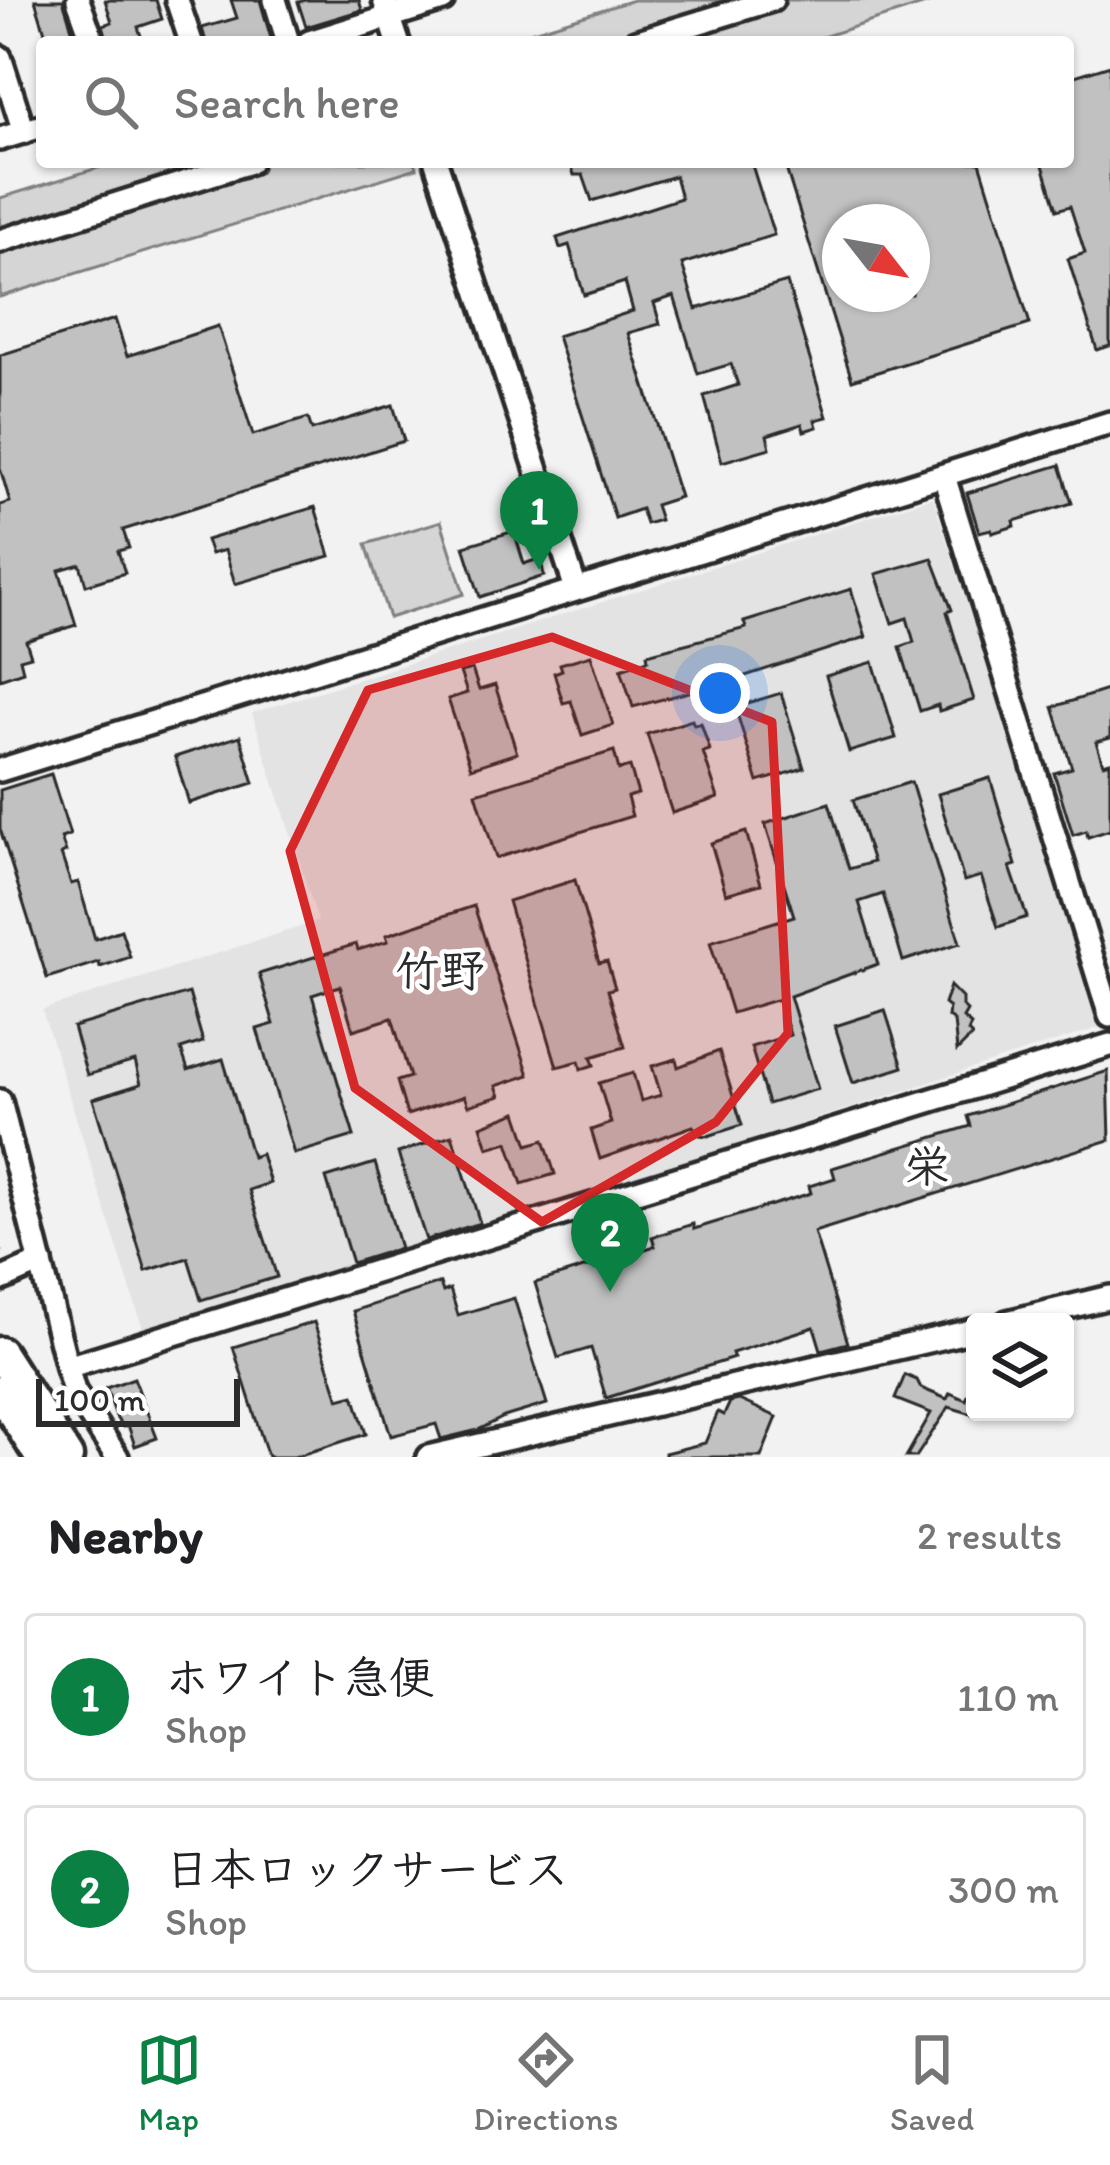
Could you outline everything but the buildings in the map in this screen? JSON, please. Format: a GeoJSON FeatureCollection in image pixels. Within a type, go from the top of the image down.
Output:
{"type":"FeatureCollection","features":[{"type":"Feature","properties":{"kind":"highway"},"geometry":{"type":"LineString","coordinates":[[2,1356],[68,1457]]}},
{"type":"Feature","properties":{"kind":"highway"},"geometry":{"type":"LineString","coordinates":[[0,1392],[41,1457]]}},
{"type":"Feature","properties":{"kind":"street"},"geometry":{"type":"LineString","coordinates":[[78,0],[91,36]]}},
{"type":"Feature","properties":{"kind":"street"},"geometry":{"type":"LineString","coordinates":[[177,0],[189,36]]}},
{"type":"Feature","properties":{"kind":"street"},"geometry":{"type":"LineString","coordinates":[[275,0],[286,36]]}},
{"type":"Feature","properties":{"kind":"street"},"geometry":{"type":"LineString","coordinates":[[323,36],[387,8],[443,0]]}},
{"type":"Feature","properties":{"kind":"street"},"geometry":{"type":"LineString","coordinates":[[655,36],[772,0]]}},
{"type":"Feature","properties":{"kind":"street"},"geometry":{"type":"LineString","coordinates":[[0,57],[33,129],[0,139]]}},
{"type":"Feature","properties":{"kind":"street"},"geometry":{"type":"LineString","coordinates":[[0,241],[231,168]]}},
{"type":"Feature","properties":{"kind":"street"},"geometry":{"type":"LineString","coordinates":[[438,168],[576,589]]}},
{"type":"Feature","properties":{"kind":"street"},"geometry":{"type":"LineString","coordinates":[[0,770],[1110,424]]}},
{"type":"Feature","properties":{"kind":"street"},"geometry":{"type":"LineString","coordinates":[[944,476],[1110,1016]]}},
{"type":"Feature","properties":{"kind":"street"},"geometry":{"type":"LineString","coordinates":[[67,1367],[1110,1045]]}},
{"type":"Feature","properties":{"kind":"street"},"geometry":{"type":"LineString","coordinates":[[0,1101],[74,1391],[117,1457]]}},
{"type":"Feature","properties":{"kind":"street"},"geometry":{"type":"LineString","coordinates":[[0,1280],[40,1262]]}},
{"type":"Feature","properties":{"kind":"street"},"geometry":{"type":"LineString","coordinates":[[1044,1313],[1110,1297]]}},
{"type":"Feature","properties":{"kind":"street"},"geometry":{"type":"LineString","coordinates":[[428,1457],[480,1451],[966,1332]]}},
{"type":"Feature","properties":{"kind":"highlighted area"},"geometry":{"type":"Polygon","coordinates":[[[552,637],[772,722],[788,1033],[716,1122],[542,1222],[355,1088],[290,851],[368,690],[552,637]]]}},
{"type":"Feature","properties":{"kind":"shaded area"},"geometry":{"type":"Polygon","coordinates":[[[633,0],[938,0],[826,36],[517,36],[633,0]]]}},
{"type":"Feature","properties":{"kind":"shaded area"},"geometry":{"type":"Polygon","coordinates":[[[98,168],[417,168],[0,297],[0,198],[98,168]]]}},
{"type":"Feature","properties":{"kind":"shaded area"},"geometry":{"type":"Polygon","coordinates":[[[933,497],[1101,1027],[145,1335],[42,1010],[318,921],[252,713],[933,497]]]}},
{"type":"Feature","properties":{"kind":"shaded area"},"geometry":{"type":"Polygon","coordinates":[[[441,521],[464,594],[389,618],[366,544],[441,521]]]}},
{"type":"Feature","properties":{"kind":"place","name":"ホワイト急便"},"geometry":{"type":"Point","coordinates":[539,570]}},
{"type":"Feature","properties":{"kind":"place","name":"日本ロックサービス"},"geometry":{"type":"Point","coordinates":[610,1292]}},
{"type":"Feature","properties":{"kind":"district","name":"竹野"},"geometry":{"type":"Point","coordinates":[440,970]}},
{"type":"Feature","properties":{"kind":"district","name":"栄"},"geometry":{"type":"Point","coordinates":[927,1166]}}]}
